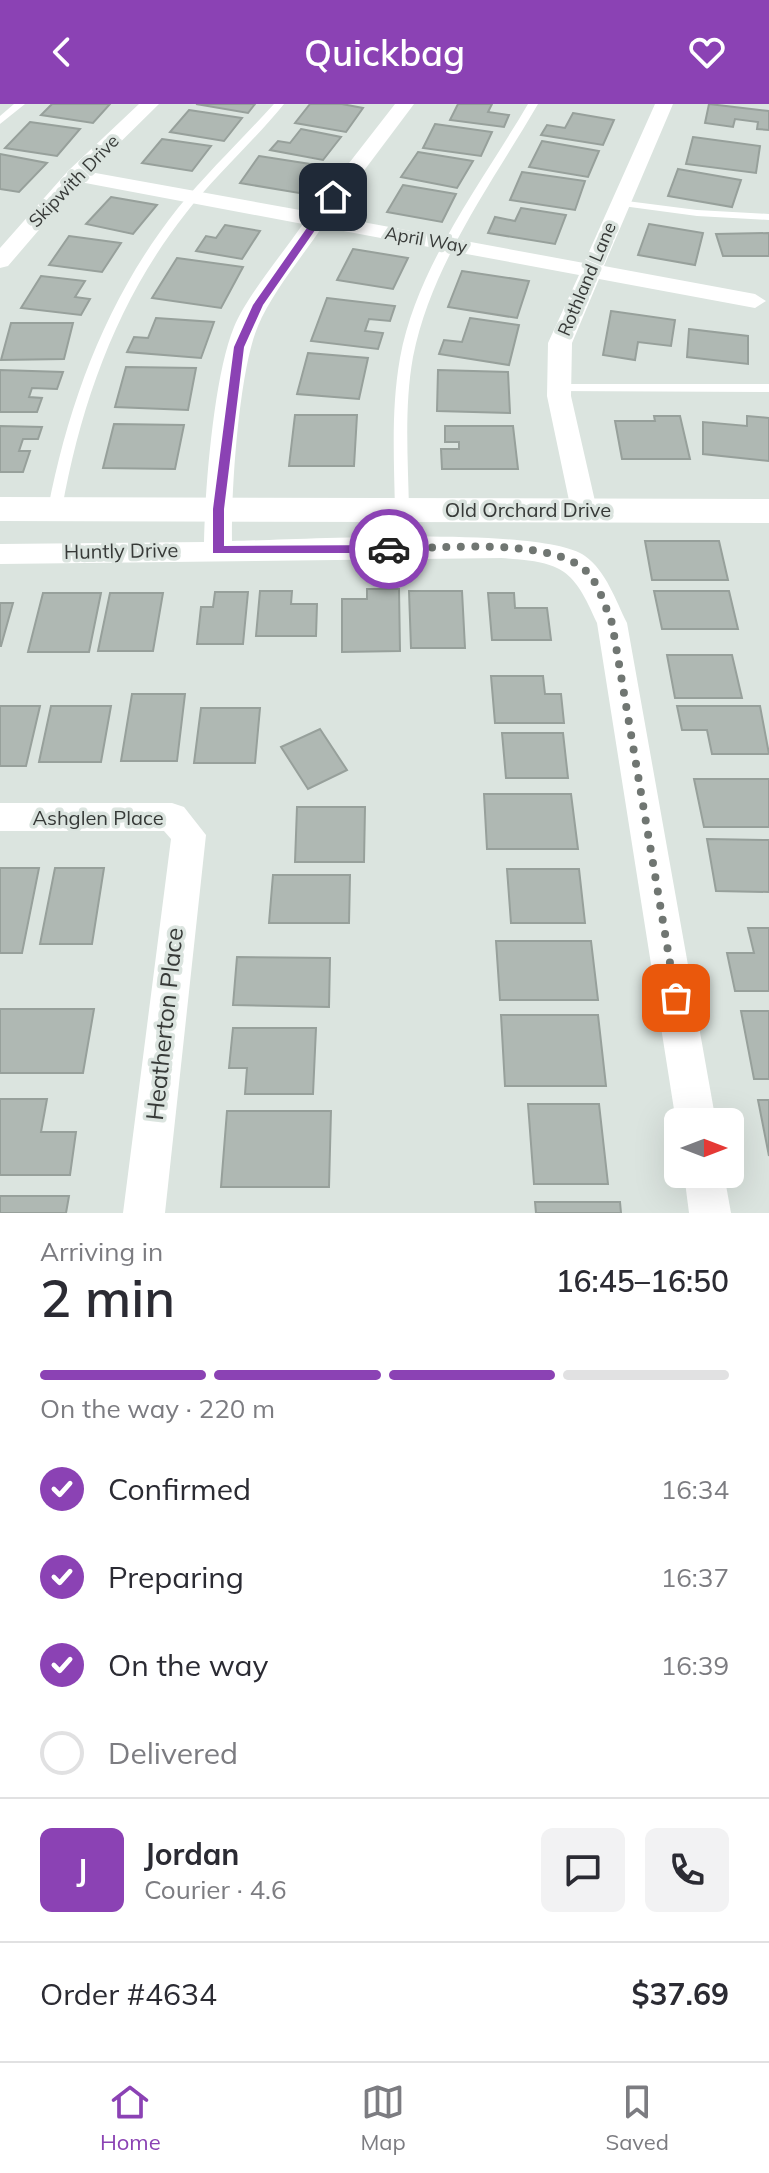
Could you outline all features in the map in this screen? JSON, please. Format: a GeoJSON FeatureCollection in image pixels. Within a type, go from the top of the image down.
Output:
{"type":"FeatureCollection","features":[{"type":"Feature","properties":{"kind":"street","name":"Skipwith Drive"},"geometry":{"type":"LineString","coordinates":[[0,261],[75,175],[150,104]]}},
{"type":"Feature","properties":{"kind":"street"},"geometry":{"type":"LineString","coordinates":[[218,550],[218,509],[239,347],[258,305],[316,220],[405,104]]}},
{"type":"Feature","properties":{"kind":"street","name":"Rothland Lane"},"geometry":{"type":"LineString","coordinates":[[584,510],[558,388],[560,343],[589,270],[664,104]]}},
{"type":"Feature","properties":{"kind":"street","name":"April Way"},"geometry":{"type":"LineString","coordinates":[[75,175],[755,301]]}},
{"type":"Feature","properties":{"kind":"street","name":"Old Orchard Drive"},"geometry":{"type":"LineString","coordinates":[[0,509],[769,511]]}},
{"type":"Feature","properties":{"kind":"street","name":"Huntly Drive"},"geometry":{"type":"LineString","coordinates":[[0,554],[501,548],[545,551],[575,562],[591,577],[612,623],[694,1108]]}},
{"type":"Feature","properties":{"kind":"street","name":"Ashglen Place"},"geometry":{"type":"LineString","coordinates":[[0,817],[172,817],[189,835]]}},
{"type":"Feature","properties":{"kind":"street","name":"Heatherton Place"},"geometry":{"type":"LineString","coordinates":[[144,1213],[183,862],[189,835]]}},
{"type":"Feature","properties":{"kind":"street"},"geometry":{"type":"LineString","coordinates":[[706,1188],[710,1213]]}},
{"type":"Feature","properties":{"kind":"lane"},"geometry":{"type":"LineString","coordinates":[[0,121],[20,104]]}},
{"type":"Feature","properties":{"kind":"lane"},"geometry":{"type":"LineString","coordinates":[[55,509],[72,425],[98,351],[147,259],[195,197],[279,104]]}},
{"type":"Feature","properties":{"kind":"lane"},"geometry":{"type":"LineString","coordinates":[[402,510],[401,425],[407,356],[421,304],[533,104]]}},
{"type":"Feature","properties":{"kind":"lane"},"geometry":{"type":"LineString","coordinates":[[619,203],[683,212],[769,217]]}},
{"type":"Feature","properties":{"kind":"lane"},"geometry":{"type":"LineString","coordinates":[[558,388],[769,388]]}},
{"type":"Feature","properties":{"kind":"building"},"geometry":{"type":"Polygon","coordinates":[[[52,104],[110,104],[93,123],[41,115],[52,104]]]}},
{"type":"Feature","properties":{"kind":"building"},"geometry":{"type":"Polygon","coordinates":[[[196,104],[255,104],[248,113],[196,104]]]}},
{"type":"Feature","properties":{"kind":"building"},"geometry":{"type":"Polygon","coordinates":[[[310,104],[342,104],[363,108],[346,132],[295,123],[310,104]]]}},
{"type":"Feature","properties":{"kind":"building"},"geometry":{"type":"Polygon","coordinates":[[[458,104],[492,104],[488,112],[509,115],[504,127],[450,120],[458,104]]]}},
{"type":"Feature","properties":{"kind":"building"},"geometry":{"type":"Polygon","coordinates":[[[709,104],[769,111],[769,130],[757,129],[758,122],[735,119],[733,127],[705,123],[709,104]]]}},
{"type":"Feature","properties":{"kind":"building"},"geometry":{"type":"Polygon","coordinates":[[[189,110],[242,118],[224,141],[170,132],[189,110]]]}},
{"type":"Feature","properties":{"kind":"building"},"geometry":{"type":"Polygon","coordinates":[[[573,113],[614,120],[603,145],[541,135],[547,125],[565,128],[573,113]]]}},
{"type":"Feature","properties":{"kind":"building"},"geometry":{"type":"Polygon","coordinates":[[[30,122],[80,129],[57,156],[5,148],[30,122]]]}},
{"type":"Feature","properties":{"kind":"building"},"geometry":{"type":"Polygon","coordinates":[[[435,124],[492,132],[481,156],[423,148],[435,124]]]}},
{"type":"Feature","properties":{"kind":"building"},"geometry":{"type":"Polygon","coordinates":[[[301,129],[341,137],[323,160],[270,150],[278,141],[290,143],[301,129]]]}},
{"type":"Feature","properties":{"kind":"building"},"geometry":{"type":"Polygon","coordinates":[[[693,137],[760,146],[756,173],[686,164],[693,137]]]}},
{"type":"Feature","properties":{"kind":"building"},"geometry":{"type":"Polygon","coordinates":[[[162,139],[211,146],[192,171],[142,163],[162,139]]]}},
{"type":"Feature","properties":{"kind":"building"},"geometry":{"type":"Polygon","coordinates":[[[542,141],[599,151],[588,177],[529,167],[542,141]]]}},
{"type":"Feature","properties":{"kind":"building"},"geometry":{"type":"Polygon","coordinates":[[[418,152],[473,161],[457,188],[401,177],[418,152]]]}},
{"type":"Feature","properties":{"kind":"building"},"geometry":{"type":"Polygon","coordinates":[[[0,154],[47,163],[19,192],[0,189],[0,154]]]}},
{"type":"Feature","properties":{"kind":"building"},"geometry":{"type":"Polygon","coordinates":[[[259,156],[317,165],[299,193],[240,183],[259,156]]]}},
{"type":"Feature","properties":{"kind":"building"},"geometry":{"type":"Polygon","coordinates":[[[678,169],[741,180],[732,207],[668,196],[678,169]]]}},
{"type":"Feature","properties":{"kind":"building"},"geometry":{"type":"Polygon","coordinates":[[[522,172],[585,181],[575,210],[510,200],[522,172]]]}},
{"type":"Feature","properties":{"kind":"building"},"geometry":{"type":"Polygon","coordinates":[[[403,185],[456,194],[442,222],[387,212],[403,185]]]}},
{"type":"Feature","properties":{"kind":"building"},"geometry":{"type":"Polygon","coordinates":[[[111,197],[157,205],[133,234],[86,224],[111,197]]]}},
{"type":"Feature","properties":{"kind":"building"},"geometry":{"type":"Polygon","coordinates":[[[521,208],[566,215],[555,244],[488,233],[495,217],[515,221],[521,208]]]}},
{"type":"Feature","properties":{"kind":"building"},"geometry":{"type":"Polygon","coordinates":[[[649,224],[703,233],[695,265],[638,255],[649,224]]]}},
{"type":"Feature","properties":{"kind":"building"},"geometry":{"type":"Polygon","coordinates":[[[225,225],[260,231],[242,259],[196,251],[206,236],[216,238],[225,225]]]}},
{"type":"Feature","properties":{"kind":"building"},"geometry":{"type":"Polygon","coordinates":[[[769,233],[769,256],[723,256],[716,234],[769,233]]]}},
{"type":"Feature","properties":{"kind":"building"},"geometry":{"type":"Polygon","coordinates":[[[69,236],[121,243],[102,272],[49,265],[69,236]]]}},
{"type":"Feature","properties":{"kind":"building"},"geometry":{"type":"Polygon","coordinates":[[[353,249],[408,258],[393,289],[337,280],[353,249]]]}},
{"type":"Feature","properties":{"kind":"building"},"geometry":{"type":"Polygon","coordinates":[[[177,258],[243,267],[221,308],[152,298],[177,258]]]}},
{"type":"Feature","properties":{"kind":"building"},"geometry":{"type":"Polygon","coordinates":[[[462,271],[529,281],[517,318],[448,307],[462,271]]]}},
{"type":"Feature","properties":{"kind":"building"},"geometry":{"type":"Polygon","coordinates":[[[41,276],[85,281],[75,297],[90,299],[81,315],[21,308],[41,276]]]}},
{"type":"Feature","properties":{"kind":"building"},"geometry":{"type":"Polygon","coordinates":[[[327,298],[395,306],[390,321],[369,319],[365,331],[383,333],[378,349],[311,341],[327,298]]]}},
{"type":"Feature","properties":{"kind":"building"},"geometry":{"type":"Polygon","coordinates":[[[611,311],[675,320],[671,346],[638,342],[635,360],[603,355],[611,311]]]}},
{"type":"Feature","properties":{"kind":"building"},"geometry":{"type":"Polygon","coordinates":[[[156,318],[214,322],[201,358],[127,352],[134,337],[148,338],[156,318]]]}},
{"type":"Feature","properties":{"kind":"building"},"geometry":{"type":"Polygon","coordinates":[[[470,318],[519,325],[509,365],[439,354],[444,340],[462,342],[470,318]]]}},
{"type":"Feature","properties":{"kind":"building"},"geometry":{"type":"Polygon","coordinates":[[[11,323],[73,323],[64,359],[1,360],[11,323]]]}},
{"type":"Feature","properties":{"kind":"building"},"geometry":{"type":"Polygon","coordinates":[[[689,329],[748,336],[748,364],[687,357],[689,329]]]}},
{"type":"Feature","properties":{"kind":"building"},"geometry":{"type":"Polygon","coordinates":[[[308,353],[368,358],[359,399],[297,394],[308,353]]]}},
{"type":"Feature","properties":{"kind":"building"},"geometry":{"type":"Polygon","coordinates":[[[126,367],[196,368],[188,410],[115,407],[126,367]]]}},
{"type":"Feature","properties":{"kind":"building"},"geometry":{"type":"Polygon","coordinates":[[[0,370],[63,372],[57,389],[32,388],[29,397],[42,398],[37,412],[0,412],[0,370]]]}},
{"type":"Feature","properties":{"kind":"building"},"geometry":{"type":"Polygon","coordinates":[[[438,370],[508,372],[510,413],[437,411],[438,370]]]}},
{"type":"Feature","properties":{"kind":"building"},"geometry":{"type":"Polygon","coordinates":[[[295,415],[357,415],[354,466],[289,466],[295,415]]]}},
{"type":"Feature","properties":{"kind":"building"},"geometry":{"type":"Polygon","coordinates":[[[654,416],[680,416],[690,459],[622,459],[615,421],[655,421],[654,416]]]}},
{"type":"Feature","properties":{"kind":"building"},"geometry":{"type":"Polygon","coordinates":[[[747,416],[769,418],[769,461],[703,454],[703,422],[747,426],[747,416]]]}},
{"type":"Feature","properties":{"kind":"building"},"geometry":{"type":"Polygon","coordinates":[[[114,424],[184,425],[175,469],[103,468],[114,424]]]}},
{"type":"Feature","properties":{"kind":"building"},"geometry":{"type":"Polygon","coordinates":[[[0,426],[42,427],[38,439],[23,439],[19,451],[30,451],[23,472],[0,472],[0,426]]]}},
{"type":"Feature","properties":{"kind":"building"},"geometry":{"type":"Polygon","coordinates":[[[445,426],[513,426],[518,469],[442,469],[441,449],[459,449],[459,442],[445,442],[445,426]]]}},
{"type":"Feature","properties":{"kind":"building"},"geometry":{"type":"Polygon","coordinates":[[[645,541],[719,541],[728,580],[652,580],[645,541]]]}},
{"type":"Feature","properties":{"kind":"building"},"geometry":{"type":"Polygon","coordinates":[[[367,589],[399,589],[400,651],[342,652],[342,599],[367,599],[367,589]]]}},
{"type":"Feature","properties":{"kind":"building"},"geometry":{"type":"Polygon","coordinates":[[[260,591],[292,591],[291,604],[317,604],[316,636],[256,636],[260,591]]]}},
{"type":"Feature","properties":{"kind":"building"},"geometry":{"type":"Polygon","coordinates":[[[409,591],[462,591],[465,648],[411,648],[409,591]]]}},
{"type":"Feature","properties":{"kind":"building"},"geometry":{"type":"Polygon","coordinates":[[[654,591],[729,591],[738,629],[662,629],[654,591]]]}},
{"type":"Feature","properties":{"kind":"building"},"geometry":{"type":"Polygon","coordinates":[[[215,592],[248,592],[243,644],[197,644],[201,607],[213,607],[215,592]]]}},
{"type":"Feature","properties":{"kind":"building"},"geometry":{"type":"Polygon","coordinates":[[[43,593],[101,593],[89,652],[28,652],[43,593]]]}},
{"type":"Feature","properties":{"kind":"building"},"geometry":{"type":"Polygon","coordinates":[[[110,593],[163,593],[153,651],[98,651],[110,593]]]}},
{"type":"Feature","properties":{"kind":"building"},"geometry":{"type":"Polygon","coordinates":[[[488,593],[514,593],[515,608],[547,608],[551,640],[492,640],[488,593]]]}},
{"type":"Feature","properties":{"kind":"building"},"geometry":{"type":"Polygon","coordinates":[[[0,603],[13,603],[1,646],[0,646],[0,603]]]}},
{"type":"Feature","properties":{"kind":"building"},"geometry":{"type":"Polygon","coordinates":[[[667,655],[732,655],[742,698],[675,698],[667,655]]]}},
{"type":"Feature","properties":{"kind":"building"},"geometry":{"type":"Polygon","coordinates":[[[491,676],[543,676],[545,694],[561,694],[564,723],[495,723],[491,676]]]}},
{"type":"Feature","properties":{"kind":"building"},"geometry":{"type":"Polygon","coordinates":[[[132,694],[185,694],[177,761],[121,761],[132,694]]]}},
{"type":"Feature","properties":{"kind":"building"},"geometry":{"type":"Polygon","coordinates":[[[0,706],[40,706],[26,766],[0,766],[0,706]]]}},
{"type":"Feature","properties":{"kind":"building"},"geometry":{"type":"Polygon","coordinates":[[[51,706],[111,706],[101,762],[39,762],[51,706]]]}},
{"type":"Feature","properties":{"kind":"building"},"geometry":{"type":"Polygon","coordinates":[[[677,706],[760,706],[769,754],[712,754],[707,730],[682,730],[677,706]]]}},
{"type":"Feature","properties":{"kind":"building"},"geometry":{"type":"Polygon","coordinates":[[[201,708],[260,708],[255,763],[194,763],[201,708]]]}},
{"type":"Feature","properties":{"kind":"building"},"geometry":{"type":"Polygon","coordinates":[[[320,729],[347,770],[308,789],[281,747],[320,729]]]}},
{"type":"Feature","properties":{"kind":"building"},"geometry":{"type":"Polygon","coordinates":[[[502,733],[563,733],[568,778],[506,778],[502,733]]]}},
{"type":"Feature","properties":{"kind":"building"},"geometry":{"type":"Polygon","coordinates":[[[694,779],[769,779],[769,827],[704,827],[694,779]]]}},
{"type":"Feature","properties":{"kind":"building"},"geometry":{"type":"Polygon","coordinates":[[[484,794],[571,794],[578,849],[487,849],[484,794]]]}},
{"type":"Feature","properties":{"kind":"building"},"geometry":{"type":"Polygon","coordinates":[[[297,807],[365,807],[364,862],[295,862],[297,807]]]}},
{"type":"Feature","properties":{"kind":"building"},"geometry":{"type":"Polygon","coordinates":[[[707,839],[769,840],[769,892],[716,891],[707,839]]]}},
{"type":"Feature","properties":{"kind":"building"},"geometry":{"type":"Polygon","coordinates":[[[0,868],[39,868],[22,953],[0,953],[0,868]]]}},
{"type":"Feature","properties":{"kind":"building"},"geometry":{"type":"Polygon","coordinates":[[[55,868],[104,868],[92,944],[40,944],[55,868]]]}},
{"type":"Feature","properties":{"kind":"building"},"geometry":{"type":"Polygon","coordinates":[[[507,869],[579,869],[585,923],[511,923],[507,869]]]}},
{"type":"Feature","properties":{"kind":"building"},"geometry":{"type":"Polygon","coordinates":[[[273,875],[350,875],[349,923],[269,923],[273,875]]]}},
{"type":"Feature","properties":{"kind":"building"},"geometry":{"type":"Polygon","coordinates":[[[748,928],[769,928],[769,991],[735,991],[727,953],[754,953],[748,928]]]}},
{"type":"Feature","properties":{"kind":"building"},"geometry":{"type":"Polygon","coordinates":[[[496,941],[591,941],[598,1000],[500,1000],[496,941]]]}},
{"type":"Feature","properties":{"kind":"building"},"geometry":{"type":"Polygon","coordinates":[[[237,957],[330,958],[329,1007],[233,1005],[237,957]]]}},
{"type":"Feature","properties":{"kind":"building"},"geometry":{"type":"Polygon","coordinates":[[[0,1009],[94,1009],[83,1073],[0,1073],[0,1009]]]}},
{"type":"Feature","properties":{"kind":"building"},"geometry":{"type":"Polygon","coordinates":[[[741,1011],[769,1011],[769,1079],[754,1079],[741,1011]]]}},
{"type":"Feature","properties":{"kind":"building"},"geometry":{"type":"Polygon","coordinates":[[[501,1015],[598,1015],[606,1086],[505,1086],[501,1015]]]}},
{"type":"Feature","properties":{"kind":"building"},"geometry":{"type":"Polygon","coordinates":[[[233,1028],[316,1028],[313,1094],[245,1094],[247,1068],[229,1068],[233,1028]]]}},
{"type":"Feature","properties":{"kind":"building"},"geometry":{"type":"Polygon","coordinates":[[[0,1099],[47,1099],[41,1132],[76,1132],[70,1175],[0,1175],[0,1099]]]}},
{"type":"Feature","properties":{"kind":"building"},"geometry":{"type":"Polygon","coordinates":[[[758,1100],[769,1100],[769,1156],[758,1100]]]}},
{"type":"Feature","properties":{"kind":"building"},"geometry":{"type":"Polygon","coordinates":[[[528,1104],[599,1104],[608,1184],[534,1184],[528,1104]]]}},
{"type":"Feature","properties":{"kind":"building"},"geometry":{"type":"Polygon","coordinates":[[[227,1111],[331,1111],[329,1187],[221,1187],[227,1111]]]}},
{"type":"Feature","properties":{"kind":"building"},"geometry":{"type":"Polygon","coordinates":[[[0,1196],[69,1196],[66,1213],[0,1213],[0,1196]]]}},
{"type":"Feature","properties":{"kind":"building"},"geometry":{"type":"Polygon","coordinates":[[[535,1202],[620,1202],[621,1213],[536,1213],[535,1202]]]}},
{"type":"Feature","properties":{"kind":"way so far"},"geometry":{"type":"LineString","coordinates":[[389,549],[501,548],[545,551],[575,562],[591,577],[612,623],[676,998]]}},
{"type":"Feature","properties":{"kind":"route"},"geometry":{"type":"LineString","coordinates":[[333,197],[258,305],[239,347],[218,509],[218,550],[389,549]]}}]}
